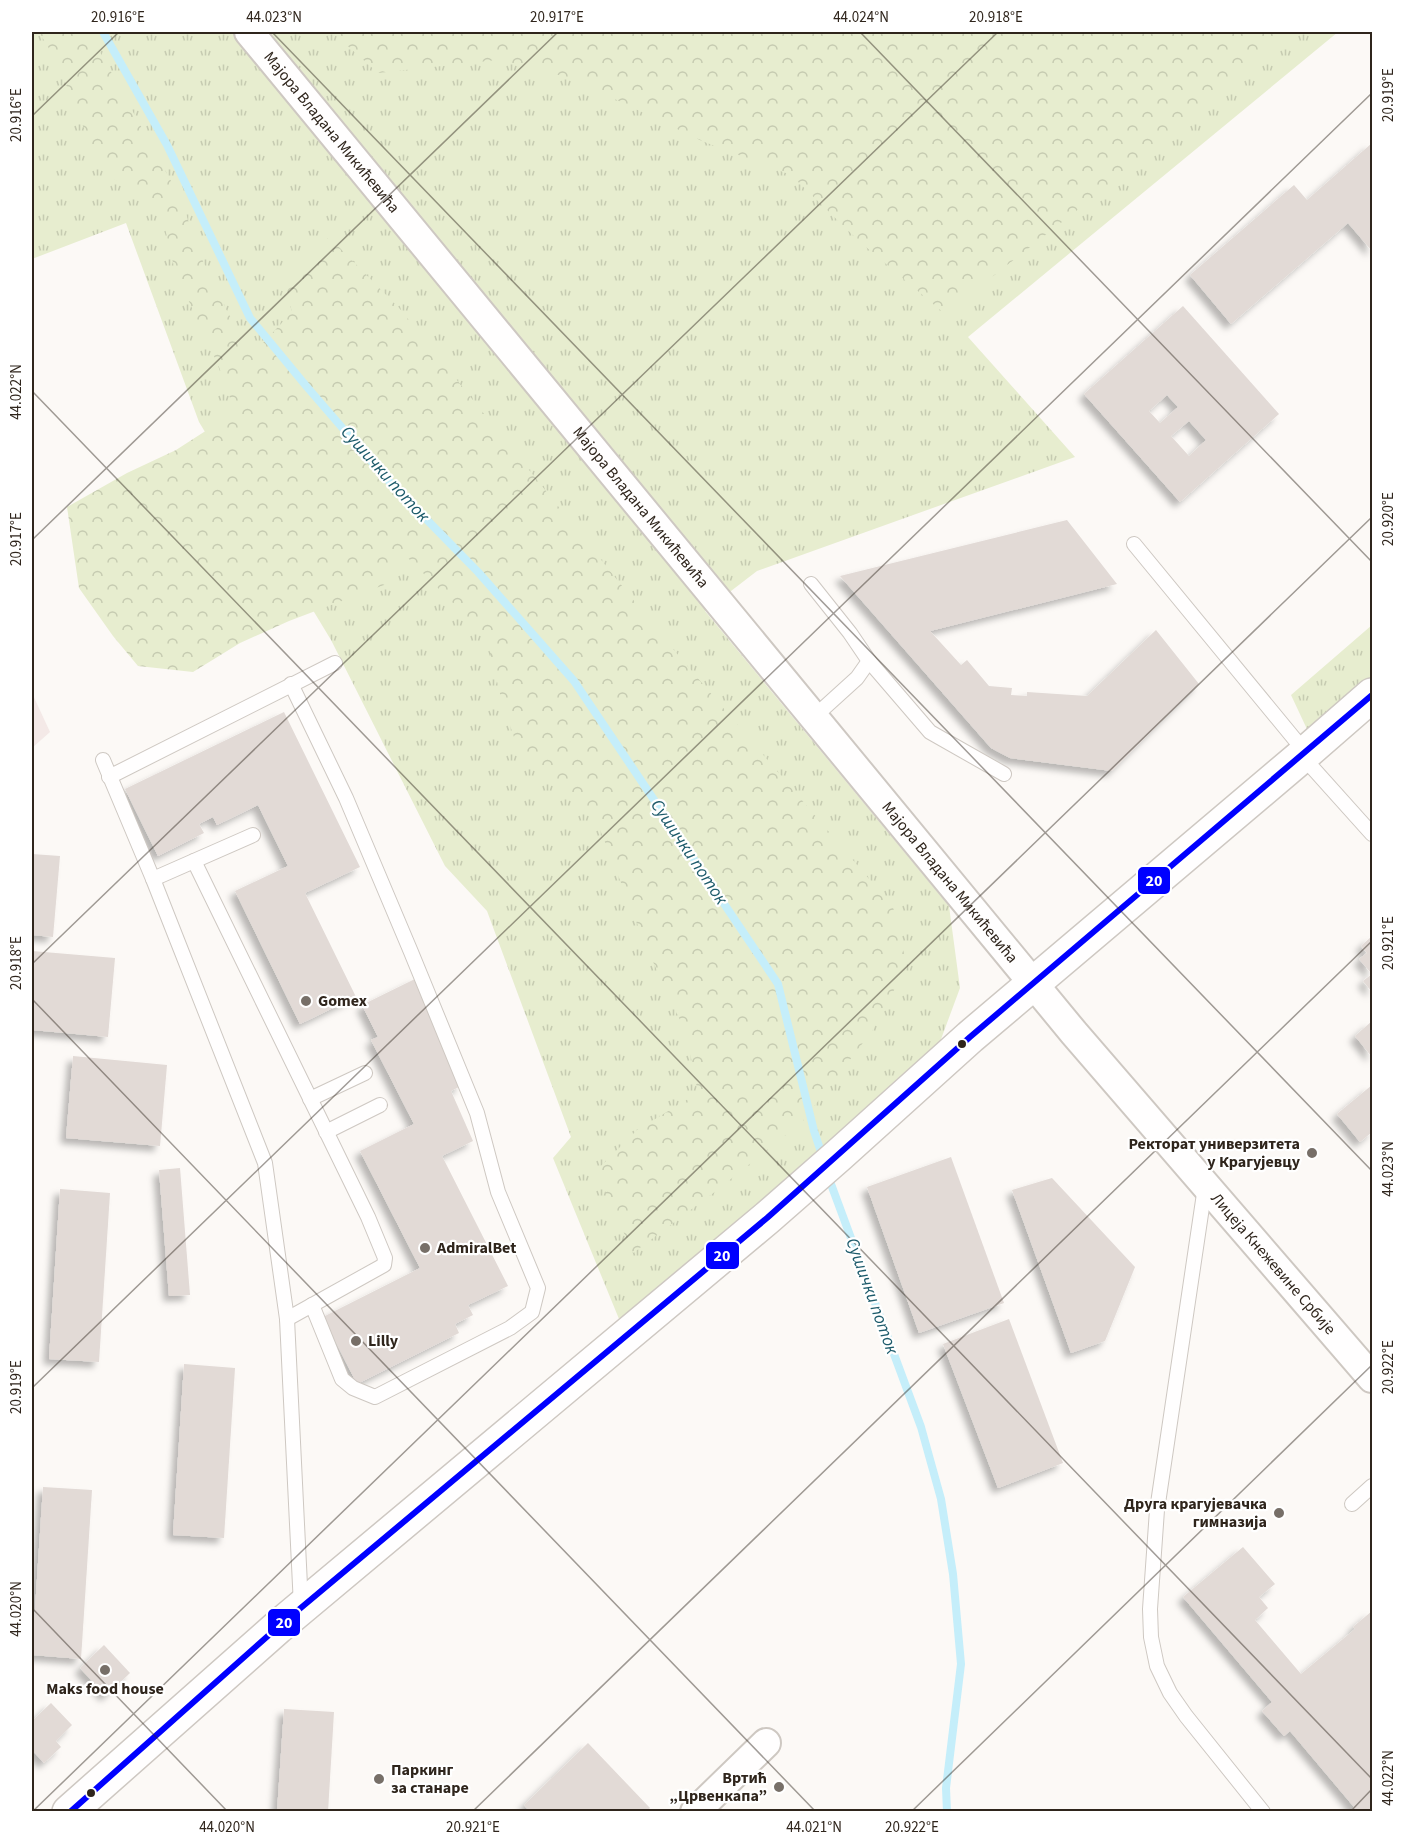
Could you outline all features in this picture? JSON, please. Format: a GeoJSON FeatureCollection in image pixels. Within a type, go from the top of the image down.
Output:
{"type":"FeatureCollection","features":[{"type":"Feature","properties":{"kind":"street","name":"Мајора Владана Микићевића"},"geometry":{"type":"LineString","coordinates":[[249,32],[1034,984]]}},
{"type":"Feature","properties":{"kind":"street"},"geometry":{"type":"LineString","coordinates":[[69,1812],[301,1608],[767,1218],[970,1037],[1372,695]]}},
{"type":"Feature","properties":{"kind":"street","name":"Лицеја Кнежевине Србије"},"geometry":{"type":"LineString","coordinates":[[1034,984],[1372,1378]]}},
{"type":"Feature","properties":{"kind":"street"},"geometry":{"type":"LineString","coordinates":[[695,1812],[766,1743]]}},
{"type":"Feature","properties":{"kind":"lane"},"geometry":{"type":"LineString","coordinates":[[1134,544],[1304,755],[1372,834]]}},
{"type":"Feature","properties":{"kind":"lane"},"geometry":{"type":"LineString","coordinates":[[811,584],[869,661],[930,732],[1004,774]]}},
{"type":"Feature","properties":{"kind":"lane"},"geometry":{"type":"LineString","coordinates":[[814,717],[857,678],[869,661]]}},
{"type":"Feature","properties":{"kind":"lane"},"geometry":{"type":"LineString","coordinates":[[109,777],[335,663]]}},
{"type":"Feature","properties":{"kind":"lane"},"geometry":{"type":"LineString","coordinates":[[291,684],[346,798],[477,1113],[498,1192],[537,1288],[532,1312],[510,1328],[375,1397],[353,1388],[342,1379],[312,1305]]}},
{"type":"Feature","properties":{"kind":"lane"},"geometry":{"type":"LineString","coordinates":[[103,760],[153,879],[265,1162],[287,1319],[301,1608]]}},
{"type":"Feature","properties":{"kind":"lane"},"geometry":{"type":"LineString","coordinates":[[153,879],[253,835]]}},
{"type":"Feature","properties":{"kind":"lane"},"geometry":{"type":"LineString","coordinates":[[194,861],[385,1258],[384,1265],[287,1319]]}},
{"type":"Feature","properties":{"kind":"lane"},"geometry":{"type":"LineString","coordinates":[[310,1099],[365,1073]]}},
{"type":"Feature","properties":{"kind":"lane"},"geometry":{"type":"LineString","coordinates":[[326,1132],[380,1105]]}},
{"type":"Feature","properties":{"kind":"lane"},"geometry":{"type":"LineString","coordinates":[[1206,1185],[1157,1510],[1150,1609],[1151,1637],[1157,1666],[1170,1693],[1263,1812]]}},
{"type":"Feature","properties":{"kind":"lane"},"geometry":{"type":"LineString","coordinates":[[1352,1504],[1372,1486]]}},
{"type":"Feature","properties":{"kind":"shaded area"},"geometry":{"type":"Polygon","coordinates":[[[32,693],[50,732],[32,748],[32,693]]]}},
{"type":"Feature","properties":{"kind":"green space"},"geometry":{"type":"Polygon","coordinates":[[[32,32],[1338,32],[968,337],[1075,457],[757,571],[705,611],[949,906],[960,988],[937,1050],[626,1336],[553,1158],[571,1137],[487,911],[445,866],[331,640],[199,422],[126,223],[32,259],[32,32]]]}},
{"type":"Feature","properties":{"kind":"green space"},"geometry":{"type":"Polygon","coordinates":[[[39,32],[89,32],[182,201],[197,249],[227,311],[252,355],[292,312],[284,282],[329,237],[400,309],[667,642],[893,907],[907,966],[872,1031],[802,1122],[716,1191],[633,1253],[596,1171],[637,1130],[698,1093],[686,1033],[648,951],[595,817],[515,740],[502,702],[486,636],[403,553],[384,585],[289,621],[240,643],[193,672],[138,666],[113,636],[79,588],[67,507],[127,473],[176,450],[235,412],[219,367],[175,271],[160,207],[106,174],[56,60],[39,32]]]}},
{"type":"Feature","properties":{"kind":"green space"},"geometry":{"type":"Polygon","coordinates":[[[332,32],[1286,32],[1282,41],[1132,167],[945,314],[860,242],[791,175],[702,141],[571,78],[497,60],[378,73],[332,32]]]}},
{"type":"Feature","properties":{"kind":"green space"},"geometry":{"type":"Polygon","coordinates":[[[1372,625],[1372,695],[1312,748],[1306,727],[1291,695],[1372,625]]]}},
{"type":"Feature","properties":{"kind":"building"},"geometry":{"type":"Polygon","coordinates":[[[1372,143],[1372,251],[1348,223],[1231,324],[1190,275],[1294,185],[1307,200],[1372,143]]]}},
{"type":"Feature","properties":{"kind":"building"},"geometry":{"type":"Polygon","coordinates":[[[1183,306],[1279,414],[1180,502],[1084,394],[1183,306]],[[1167,395],[1149,411],[1160,423],[1178,407],[1167,395]],[[1189,421],[1171,436],[1189,456],[1206,440],[1189,421]]]}},
{"type":"Feature","properties":{"kind":"building"},"geometry":{"type":"Polygon","coordinates":[[[1067,520],[1117,584],[930,631],[961,665],[967,660],[989,686],[1012,688],[1011,695],[1027,696],[1027,692],[1087,696],[1156,630],[1199,684],[1112,771],[1010,758],[991,748],[840,576],[1067,520]]]}},
{"type":"Feature","properties":{"kind":"building"},"geometry":{"type":"Polygon","coordinates":[[[284,712],[360,867],[305,893],[356,997],[300,1024],[235,891],[288,866],[258,805],[217,825],[213,817],[199,824],[204,833],[158,856],[125,789],[284,712]]]}},
{"type":"Feature","properties":{"kind":"building"},"geometry":{"type":"Polygon","coordinates":[[[32,854],[60,856],[53,937],[32,935],[32,854]]]}},
{"type":"Feature","properties":{"kind":"building"},"geometry":{"type":"Polygon","coordinates":[[[1372,936],[1372,974],[1359,959],[1367,953],[1361,946],[1372,936]]]}},
{"type":"Feature","properties":{"kind":"building"},"geometry":{"type":"Polygon","coordinates":[[[32,951],[115,958],[108,1037],[32,1030],[32,951]]]}},
{"type":"Feature","properties":{"kind":"building"},"geometry":{"type":"Polygon","coordinates":[[[1372,974],[1372,992],[1363,981],[1372,974]]]}},
{"type":"Feature","properties":{"kind":"building"},"geometry":{"type":"Polygon","coordinates":[[[417,978],[461,1086],[451,1091],[473,1141],[442,1156],[508,1286],[468,1305],[473,1315],[455,1324],[459,1333],[357,1384],[323,1317],[420,1268],[360,1151],[414,1124],[371,1040],[378,1037],[362,1005],[417,978]]]}},
{"type":"Feature","properties":{"kind":"building"},"geometry":{"type":"Polygon","coordinates":[[[1372,1021],[1372,1057],[1355,1036],[1372,1021]]]}},
{"type":"Feature","properties":{"kind":"building"},"geometry":{"type":"Polygon","coordinates":[[[73,1056],[167,1065],[160,1146],[66,1138],[73,1056]]]}},
{"type":"Feature","properties":{"kind":"building"},"geometry":{"type":"Polygon","coordinates":[[[1372,1085],[1372,1132],[1360,1142],[1337,1114],[1372,1085]]]}},
{"type":"Feature","properties":{"kind":"building"},"geometry":{"type":"Polygon","coordinates":[[[951,1157],[1004,1303],[919,1333],[867,1187],[951,1157]]]}},
{"type":"Feature","properties":{"kind":"building"},"geometry":{"type":"Polygon","coordinates":[[[180,1168],[190,1295],[169,1296],[159,1170],[180,1168]]]}},
{"type":"Feature","properties":{"kind":"building"},"geometry":{"type":"Polygon","coordinates":[[[1052,1178],[1135,1267],[1105,1341],[1071,1353],[1012,1190],[1052,1178]]]}},
{"type":"Feature","properties":{"kind":"building"},"geometry":{"type":"Polygon","coordinates":[[[60,1189],[110,1193],[99,1362],[49,1359],[60,1189]]]}},
{"type":"Feature","properties":{"kind":"building"},"geometry":{"type":"Polygon","coordinates":[[[1009,1319],[1063,1463],[998,1488],[943,1344],[1009,1319]]]}},
{"type":"Feature","properties":{"kind":"building"},"geometry":{"type":"Polygon","coordinates":[[[184,1364],[235,1368],[224,1538],[173,1535],[184,1364]]]}},
{"type":"Feature","properties":{"kind":"building"},"geometry":{"type":"Polygon","coordinates":[[[43,1487],[92,1490],[81,1659],[32,1655],[43,1487]]]}},
{"type":"Feature","properties":{"kind":"building"},"geometry":{"type":"Polygon","coordinates":[[[1243,1547],[1275,1584],[1259,1597],[1268,1608],[1255,1620],[1301,1674],[1355,1629],[1353,1627],[1372,1611],[1372,1812],[1349,1812],[1354,1807],[1290,1731],[1284,1736],[1262,1711],[1272,1702],[1183,1597],[1243,1547]]]}},
{"type":"Feature","properties":{"kind":"building","name":"Maks food house"},"geometry":{"type":"Polygon","coordinates":[[[104,1645],[130,1673],[106,1696],[80,1668],[104,1645]]]}},
{"type":"Feature","properties":{"kind":"building"},"geometry":{"type":"Polygon","coordinates":[[[51,1703],[72,1725],[56,1741],[61,1747],[44,1763],[32,1750],[32,1721],[51,1703]]]}},
{"type":"Feature","properties":{"kind":"building"},"geometry":{"type":"Polygon","coordinates":[[[284,1709],[334,1712],[328,1812],[277,1812],[284,1709]]]}},
{"type":"Feature","properties":{"kind":"building"},"geometry":{"type":"Polygon","coordinates":[[[588,1743],[650,1808],[646,1812],[530,1812],[524,1805],[588,1743]]]}},
{"type":"Feature","properties":{"kind":"waterway","name":"Сушички поток"},"geometry":{"type":"LineString","coordinates":[[103,32],[167,145],[250,318],[384,476],[478,572],[574,681],[778,984],[814,1131],[823,1158]]}},
{"type":"Feature","properties":{"kind":"waterway","name":"Сушички поток"},"geometry":{"type":"LineString","coordinates":[[828,1176],[921,1427],[941,1499],[953,1574],[961,1664],[946,1788],[947,1812]]}},
{"type":"Feature","properties":{"kind":"transit line","name":"20"},"geometry":{"type":"LineString","coordinates":[[70,1812],[278,1627],[767,1218],[970,1037],[1372,695]]}},
{"type":"Feature","properties":{"kind":"place","name":"Gomex"},"geometry":{"type":"Point","coordinates":[306,1001]}},
{"type":"Feature","properties":{"kind":"place","name":"Ректорат универзитета у Крагујевцу"},"geometry":{"type":"Point","coordinates":[1312,1153]}},
{"type":"Feature","properties":{"kind":"place","name":"AdmiralBet"},"geometry":{"type":"Point","coordinates":[425,1248]}},
{"type":"Feature","properties":{"kind":"place","name":"Lilly"},"geometry":{"type":"Point","coordinates":[356,1341]}},
{"type":"Feature","properties":{"kind":"place","name":"Друга крагујевачка гимназија"},"geometry":{"type":"Point","coordinates":[1279,1513]}},
{"type":"Feature","properties":{"kind":"place","name":"Maks food house"},"geometry":{"type":"Point","coordinates":[105,1670]}},
{"type":"Feature","properties":{"kind":"place","name":"Паркинг за станаре"},"geometry":{"type":"Point","coordinates":[379,1779]}},
{"type":"Feature","properties":{"kind":"place","name":"Вртић „Црвенкапа”"},"geometry":{"type":"Point","coordinates":[779,1787]}}]}
